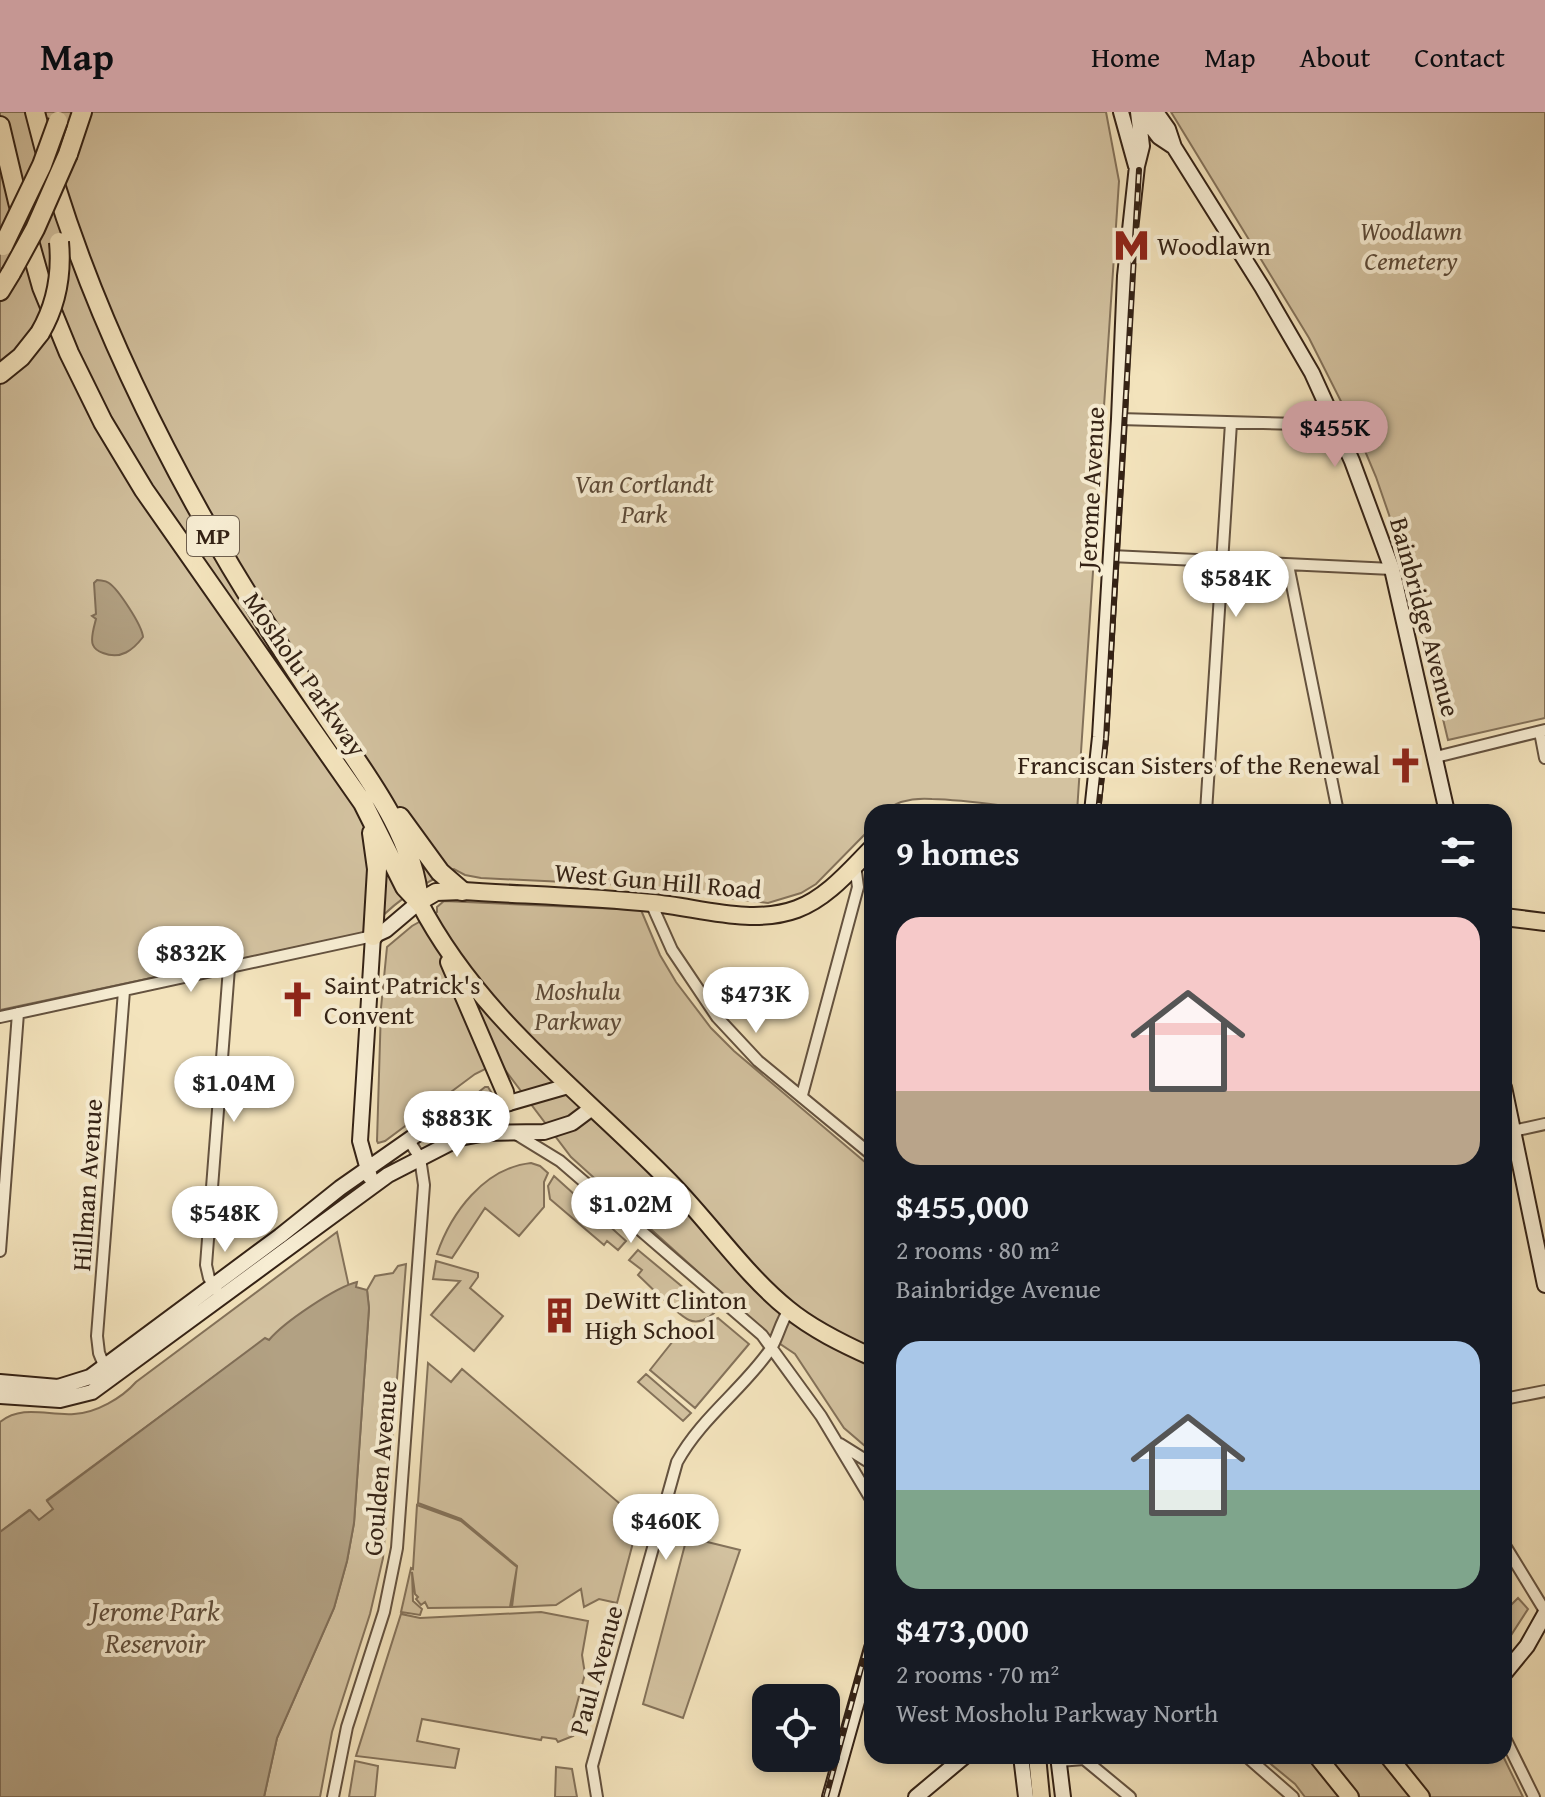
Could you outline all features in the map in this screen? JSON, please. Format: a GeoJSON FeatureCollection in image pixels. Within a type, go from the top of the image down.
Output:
{"type":"FeatureCollection","features":[{"type":"Feature","properties":{"kind":"highway","name":"Mosholu Parkway"},"geometry":{"type":"LineString","coordinates":[[35,112],[44,148],[101,310],[176,467],[417,880],[419,902]]}},
{"type":"Feature","properties":{"kind":"highway"},"geometry":{"type":"LineString","coordinates":[[0,291],[35,229],[68,154],[82,112]]}},
{"type":"Feature","properties":{"kind":"highway"},"geometry":{"type":"LineString","coordinates":[[2,249],[42,165],[60,116]]}},
{"type":"Feature","properties":{"kind":"highway","name":"Mosholu Parkway"},"geometry":{"type":"LineString","coordinates":[[0,126],[42,287],[69,353],[103,422],[144,490],[371,798]]}},
{"type":"Feature","properties":{"kind":"highway"},"geometry":{"type":"LineString","coordinates":[[0,374],[21,357],[40,333],[53,309],[57,293],[59,242],[44,148]]}},
{"type":"Feature","properties":{"kind":"highway"},"geometry":{"type":"LineString","coordinates":[[371,798],[395,811],[440,872],[462,891]]}},
{"type":"Feature","properties":{"kind":"highway"},"geometry":{"type":"LineString","coordinates":[[371,798],[377,861],[373,936]]}},
{"type":"Feature","properties":{"kind":"main road","name":"Jerome Avenue"},"geometry":{"type":"LineString","coordinates":[[1123,112],[1137,166]]}},
{"type":"Feature","properties":{"kind":"main road","name":"Bainbridge Avenue"},"geometry":{"type":"LineString","coordinates":[[1139,112],[1159,137],[1174,147]]}},
{"type":"Feature","properties":{"kind":"main road","name":"Jerome Avenue"},"geometry":{"type":"LineString","coordinates":[[1093,804],[1100,737],[1125,276],[1142,146],[1139,112]]}},
{"type":"Feature","properties":{"kind":"main road","name":"Bainbridge Avenue"},"geometry":{"type":"LineString","coordinates":[[1156,112],[1168,129],[1174,147],[1312,373],[1367,496],[1392,569],[1445,804]]}},
{"type":"Feature","properties":{"kind":"main road","name":"West Gun Hill Road"},"geometry":{"type":"LineString","coordinates":[[419,902],[436,892],[462,891],[651,903],[745,915],[771,915],[789,912],[812,902],[864,856]]}},
{"type":"Feature","properties":{"kind":"main road"},"geometry":{"type":"LineString","coordinates":[[373,1185],[360,1137],[373,936],[386,930],[419,902]]}},
{"type":"Feature","properties":{"kind":"main road","name":"Mosholu Parkway"},"geometry":{"type":"LineString","coordinates":[[419,902],[443,946],[513,1033],[687,1199],[760,1282],[789,1310],[816,1329],[864,1353]]}},
{"type":"Feature","properties":{"kind":"main road"},"geometry":{"type":"LineString","coordinates":[[1512,918],[1545,922]]}},
{"type":"Feature","properties":{"kind":"main road"},"geometry":{"type":"LineString","coordinates":[[443,946],[453,978],[503,1085],[507,1103]]}},
{"type":"Feature","properties":{"kind":"main road"},"geometry":{"type":"LineString","coordinates":[[217,1292],[408,1139],[436,1124],[568,1086]]}},
{"type":"Feature","properties":{"kind":"main road"},"geometry":{"type":"LineString","coordinates":[[0,1396],[67,1399],[92,1392],[108,1373],[217,1292],[373,1185],[420,1158],[467,1136],[537,1133],[559,1128],[572,1123],[592,1108]]}},
{"type":"Feature","properties":{"kind":"main road"},"geometry":{"type":"LineString","coordinates":[[1512,1145],[1545,1285]]}},
{"type":"Feature","properties":{"kind":"main road"},"geometry":{"type":"LineString","coordinates":[[0,1382],[65,1386],[108,1373]]}},
{"type":"Feature","properties":{"kind":"main road"},"geometry":{"type":"LineString","coordinates":[[1512,1664],[1527,1646],[1545,1612]]}},
{"type":"Feature","properties":{"kind":"main road"},"geometry":{"type":"LineString","coordinates":[[830,1797],[864,1676]]}},
{"type":"Feature","properties":{"kind":"main road"},"geometry":{"type":"LineString","coordinates":[[916,1797],[955,1764]]}},
{"type":"Feature","properties":{"kind":"main road"},"geometry":{"type":"LineString","coordinates":[[1025,1764],[1026,1797]]}},
{"type":"Feature","properties":{"kind":"main road"},"geometry":{"type":"LineString","coordinates":[[1027,1764],[1041,1797]]}},
{"type":"Feature","properties":{"kind":"main road"},"geometry":{"type":"LineString","coordinates":[[1059,1764],[1063,1797]]}},
{"type":"Feature","properties":{"kind":"main road"},"geometry":{"type":"LineString","coordinates":[[1323,1764],[1350,1797]]}},
{"type":"Feature","properties":{"kind":"main road"},"geometry":{"type":"LineString","coordinates":[[1394,1764],[1421,1797]]}},
{"type":"Feature","properties":{"kind":"street"},"geometry":{"type":"LineString","coordinates":[[1119,419],[1337,425]]}},
{"type":"Feature","properties":{"kind":"street"},"geometry":{"type":"LineString","coordinates":[[1207,804],[1231,423]]}},
{"type":"Feature","properties":{"kind":"street"},"geometry":{"type":"LineString","coordinates":[[1111,556],[1392,569]]}},
{"type":"Feature","properties":{"kind":"street"},"geometry":{"type":"LineString","coordinates":[[1288,565],[1336,804]]}},
{"type":"Feature","properties":{"kind":"street"},"geometry":{"type":"LineString","coordinates":[[1436,757],[1542,731],[1545,758]]}},
{"type":"Feature","properties":{"kind":"street"},"geometry":{"type":"LineString","coordinates":[[802,1095],[858,887],[855,865]]}},
{"type":"Feature","properties":{"kind":"street"},"geometry":{"type":"LineString","coordinates":[[651,903],[672,950],[717,1017],[758,1061],[864,1148]]}},
{"type":"Feature","properties":{"kind":"street"},"geometry":{"type":"LineString","coordinates":[[0,1017],[373,936]]}},
{"type":"Feature","properties":{"kind":"street"},"geometry":{"type":"LineString","coordinates":[[217,1292],[206,1265],[229,968]]}},
{"type":"Feature","properties":{"kind":"street","name":"Hillman Avenue"},"geometry":{"type":"LineString","coordinates":[[108,1373],[97,1336],[124,991]]}},
{"type":"Feature","properties":{"kind":"street"},"geometry":{"type":"LineString","coordinates":[[0,1251],[18,1013]]}},
{"type":"Feature","properties":{"kind":"street"},"geometry":{"type":"LineString","coordinates":[[1512,1131],[1545,1124]]}},
{"type":"Feature","properties":{"kind":"street"},"geometry":{"type":"LineString","coordinates":[[514,1134],[544,1149],[568,1168],[762,1335],[864,1482]]}},
{"type":"Feature","properties":{"kind":"street","name":"Goulden Avenue"},"geometry":{"type":"LineString","coordinates":[[333,1797],[347,1727],[384,1612],[397,1548],[423,1192],[420,1158],[408,1139]]}},
{"type":"Feature","properties":{"kind":"street","name":"Paul Avenue"},"geometry":{"type":"LineString","coordinates":[[597,1797],[592,1766],[677,1462],[689,1439],[771,1349],[789,1310]]}},
{"type":"Feature","properties":{"kind":"street"},"geometry":{"type":"LineString","coordinates":[[1512,1397],[1545,1391]]}},
{"type":"Feature","properties":{"kind":"street"},"geometry":{"type":"LineString","coordinates":[[837,1442],[864,1459]]}},
{"type":"Feature","properties":{"kind":"street"},"geometry":{"type":"LineString","coordinates":[[1512,1557],[1545,1612]]}},
{"type":"Feature","properties":{"kind":"street"},"geometry":{"type":"LineString","coordinates":[[1512,1752],[1534,1797]]}},
{"type":"Feature","properties":{"kind":"street"},"geometry":{"type":"LineString","coordinates":[[1095,1764],[1130,1797]]}},
{"type":"Feature","properties":{"kind":"street"},"geometry":{"type":"LineString","coordinates":[[1255,1764],[1293,1797]]}},
{"type":"Feature","properties":{"kind":"green space","name":"Van Cortlandt Park"},"geometry":{"type":"Polygon","coordinates":[[[0,112],[1106,112],[1119,181],[1078,804],[986,804],[920,799],[897,804],[864,804],[864,835],[816,884],[801,893],[768,903],[627,885],[481,878],[454,869],[407,895],[368,932],[0,1010],[0,112]]]}},
{"type":"Feature","properties":{"kind":"green space","name":"Woodlawn Cemetery"},"geometry":{"type":"Polygon","coordinates":[[[1171,112],[1545,112],[1545,718],[1448,740],[1407,567],[1360,439],[1309,338],[1171,112]]]}},
{"type":"Feature","properties":{"kind":"green space","name":"Moshulu Parkway"},"geometry":{"type":"Polygon","coordinates":[[[444,901],[641,910],[660,955],[676,982],[711,1028],[864,1161],[864,1445],[844,1428],[795,1354],[729,1304],[727,1298],[571,1157],[499,1062],[475,1074],[385,1141],[378,1143],[381,1008],[387,947],[412,926],[437,912],[437,907],[444,901]]]}},
{"type":"Feature","properties":{"kind":"green space"},"geometry":{"type":"Polygon","coordinates":[[[485,1087],[494,1097],[493,1101],[465,1103],[485,1087]]]}},
{"type":"Feature","properties":{"kind":"green space"},"geometry":{"type":"Polygon","coordinates":[[[531,1163],[548,1173],[544,1182],[544,1207],[519,1236],[485,1208],[452,1258],[437,1254],[451,1223],[484,1183],[514,1167],[531,1163]]]}},
{"type":"Feature","properties":{"kind":"green space"},"geometry":{"type":"Polygon","coordinates":[[[554,1176],[626,1241],[618,1250],[607,1241],[604,1245],[550,1199],[548,1186],[554,1176]]]}},
{"type":"Feature","properties":{"kind":"green space"},"geometry":{"type":"Polygon","coordinates":[[[337,1232],[349,1287],[269,1340],[265,1339],[47,1500],[54,1509],[39,1520],[29,1510],[0,1532],[0,1422],[18,1413],[74,1414],[108,1404],[337,1232]]]}},
{"type":"Feature","properties":{"kind":"green space"},"geometry":{"type":"Polygon","coordinates":[[[638,1250],[714,1313],[696,1321],[678,1312],[638,1275],[642,1270],[629,1260],[638,1250]]]}},
{"type":"Feature","properties":{"kind":"green space"},"geometry":{"type":"Polygon","coordinates":[[[436,1261],[478,1273],[470,1288],[503,1316],[474,1351],[431,1315],[460,1281],[433,1279],[436,1261]]]}},
{"type":"Feature","properties":{"kind":"green space"},"geometry":{"type":"Polygon","coordinates":[[[406,1264],[383,1558],[370,1614],[332,1732],[320,1797],[264,1797],[277,1738],[334,1608],[347,1561],[354,1523],[369,1308],[367,1290],[375,1276],[393,1273],[398,1266],[406,1264]]]}},
{"type":"Feature","properties":{"kind":"green space"},"geometry":{"type":"Polygon","coordinates":[[[718,1318],[749,1344],[695,1408],[650,1370],[685,1326],[703,1326],[718,1318]]]}},
{"type":"Feature","properties":{"kind":"green space"},"geometry":{"type":"Polygon","coordinates":[[[428,1363],[451,1382],[462,1369],[639,1520],[617,1603],[599,1599],[584,1607],[581,1589],[556,1605],[512,1607],[517,1566],[461,1519],[418,1503],[428,1363]]]}},
{"type":"Feature","properties":{"kind":"green space"},"geometry":{"type":"Polygon","coordinates":[[[646,1374],[691,1413],[683,1421],[638,1382],[646,1374]]]}},
{"type":"Feature","properties":{"kind":"green space"},"geometry":{"type":"Polygon","coordinates":[[[417,1505],[461,1521],[517,1567],[510,1607],[428,1608],[425,1602],[421,1605],[416,1599],[412,1572],[413,1601],[422,1609],[420,1615],[401,1612],[411,1568],[413,1569],[417,1505]]]}},
{"type":"Feature","properties":{"kind":"green space"},"geometry":{"type":"Polygon","coordinates":[[[687,1537],[740,1550],[683,1718],[643,1704],[687,1537]]]}},
{"type":"Feature","properties":{"kind":"green space"},"geometry":{"type":"Polygon","coordinates":[[[1518,1598],[1528,1609],[1512,1634],[1512,1604],[1518,1598]]]}},
{"type":"Feature","properties":{"kind":"green space"},"geometry":{"type":"Polygon","coordinates":[[[541,1612],[588,1621],[582,1655],[585,1674],[571,1726],[575,1728],[571,1733],[573,1736],[558,1742],[556,1739],[542,1737],[541,1740],[422,1719],[417,1741],[459,1749],[455,1768],[356,1756],[401,1614],[420,1618],[541,1612]]]}},
{"type":"Feature","properties":{"kind":"green space"},"geometry":{"type":"Polygon","coordinates":[[[355,1761],[378,1766],[375,1797],[349,1797],[355,1761]]]}},
{"type":"Feature","properties":{"kind":"green space"},"geometry":{"type":"Polygon","coordinates":[[[1271,1764],[1507,1764],[1523,1797],[1305,1797],[1295,1784],[1271,1764]]]}},
{"type":"Feature","properties":{"kind":"green space"},"geometry":{"type":"Polygon","coordinates":[[[556,1767],[572,1769],[577,1797],[555,1797],[556,1767]]]}},
{"type":"Feature","properties":{"kind":"water"},"geometry":{"type":"Polygon","coordinates":[[[97,580],[106,581],[113,587],[139,624],[143,637],[131,650],[109,655],[100,652],[92,642],[96,619],[92,616],[96,614],[94,583],[97,580]]]}},
{"type":"Feature","properties":{"kind":"water","name":"Jerome Park Reservoir"},"geometry":{"type":"Polygon","coordinates":[[[357,1282],[356,1287],[367,1290],[369,1308],[354,1523],[334,1608],[277,1738],[264,1797],[0,1797],[0,1532],[30,1510],[39,1520],[53,1509],[47,1501],[265,1338],[269,1340],[311,1306],[357,1282]]]}},
{"type":"Feature","properties":{"kind":"railway"},"geometry":{"type":"LineString","coordinates":[[1099,804],[1106,739],[1139,170]]}},
{"type":"Feature","properties":{"kind":"railway"},"geometry":{"type":"LineString","coordinates":[[826,1797],[864,1657]]}},
{"type":"Feature","properties":{"kind":"place","name":"Woodlawn"},"geometry":{"type":"Point","coordinates":[1131,246]}},
{"type":"Feature","properties":{"kind":"place","name":"Franciscan Sisters of the Renewal"},"geometry":{"type":"Point","coordinates":[1406,765]}},
{"type":"Feature","properties":{"kind":"place","name":"Saint Patrick's Convent"},"geometry":{"type":"Point","coordinates":[298,1000]}},
{"type":"Feature","properties":{"kind":"place","name":"DeWitt Clinton High School"},"geometry":{"type":"Point","coordinates":[559,1315]}}]}
